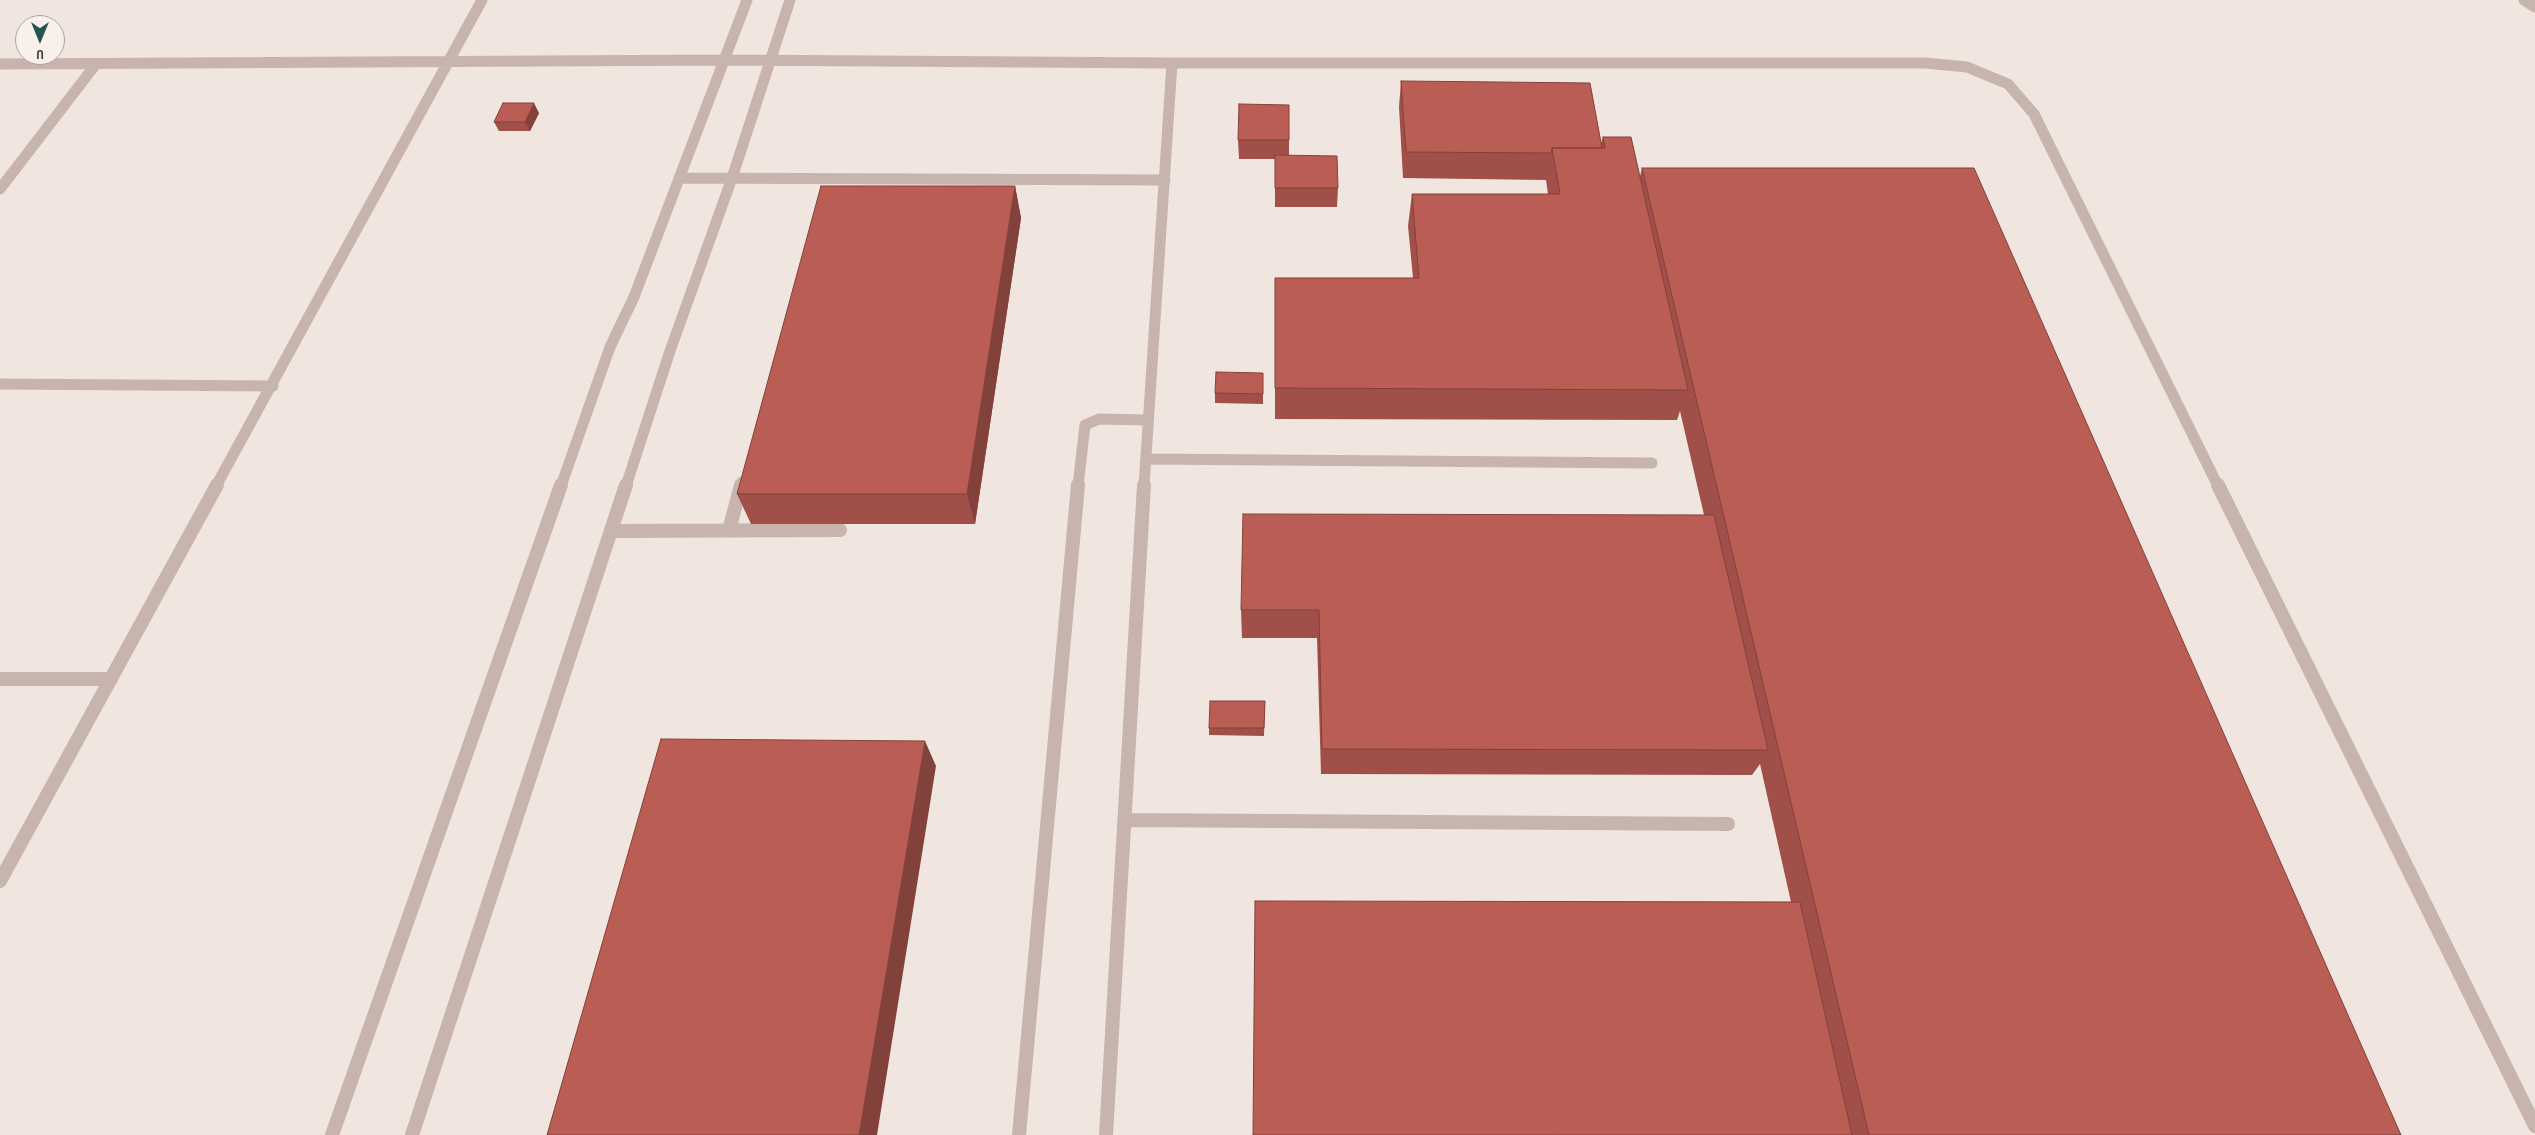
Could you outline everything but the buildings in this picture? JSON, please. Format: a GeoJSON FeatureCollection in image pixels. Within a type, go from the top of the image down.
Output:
{"type":"FeatureCollection","features":[{"type":"Feature","properties":{"kind":"lane"},"geometry":{"type":"LineString","coordinates":[[0,880],[273,386],[482,0]]}},
{"type":"Feature","properties":{"kind":"lane"},"geometry":{"type":"LineString","coordinates":[[332,1135],[610,347],[634,298],[747,0]]}},
{"type":"Feature","properties":{"kind":"lane"},"geometry":{"type":"LineString","coordinates":[[412,1135],[685,308],[732,178],[790,0]]}},
{"type":"Feature","properties":{"kind":"lane"},"geometry":{"type":"LineString","coordinates":[[2524,0],[2535,7]]}},
{"type":"Feature","properties":{"kind":"lane"},"geometry":{"type":"LineString","coordinates":[[0,64],[725,60],[1172,63],[1925,63],[1967,67],[2008,84],[2034,114],[2535,1126]]}},
{"type":"Feature","properties":{"kind":"lane"},"geometry":{"type":"LineString","coordinates":[[1106,1135],[1148,420],[1172,63]]}},
{"type":"Feature","properties":{"kind":"lane"},"geometry":{"type":"LineString","coordinates":[[0,189],[96,64]]}},
{"type":"Feature","properties":{"kind":"lane"},"geometry":{"type":"LineString","coordinates":[[679,178],[732,178],[823,183],[1165,180]]}},
{"type":"Feature","properties":{"kind":"lane"},"geometry":{"type":"LineString","coordinates":[[0,384],[273,386]]}},
{"type":"Feature","properties":{"kind":"lane"},"geometry":{"type":"LineString","coordinates":[[1019,1135],[1083,432],[1085,425],[1099,419],[1148,420]]}},
{"type":"Feature","properties":{"kind":"lane"},"geometry":{"type":"LineString","coordinates":[[1147,459],[1652,463]]}},
{"type":"Feature","properties":{"kind":"lane"},"geometry":{"type":"LineString","coordinates":[[729,530],[745,473]]}},
{"type":"Feature","properties":{"kind":"lane"},"geometry":{"type":"LineString","coordinates":[[612,531],[840,530]]}},
{"type":"Feature","properties":{"kind":"lane"},"geometry":{"type":"LineString","coordinates":[[0,679],[110,679]]}},
{"type":"Feature","properties":{"kind":"lane"},"geometry":{"type":"LineString","coordinates":[[1125,820],[1728,824]]}}]}
